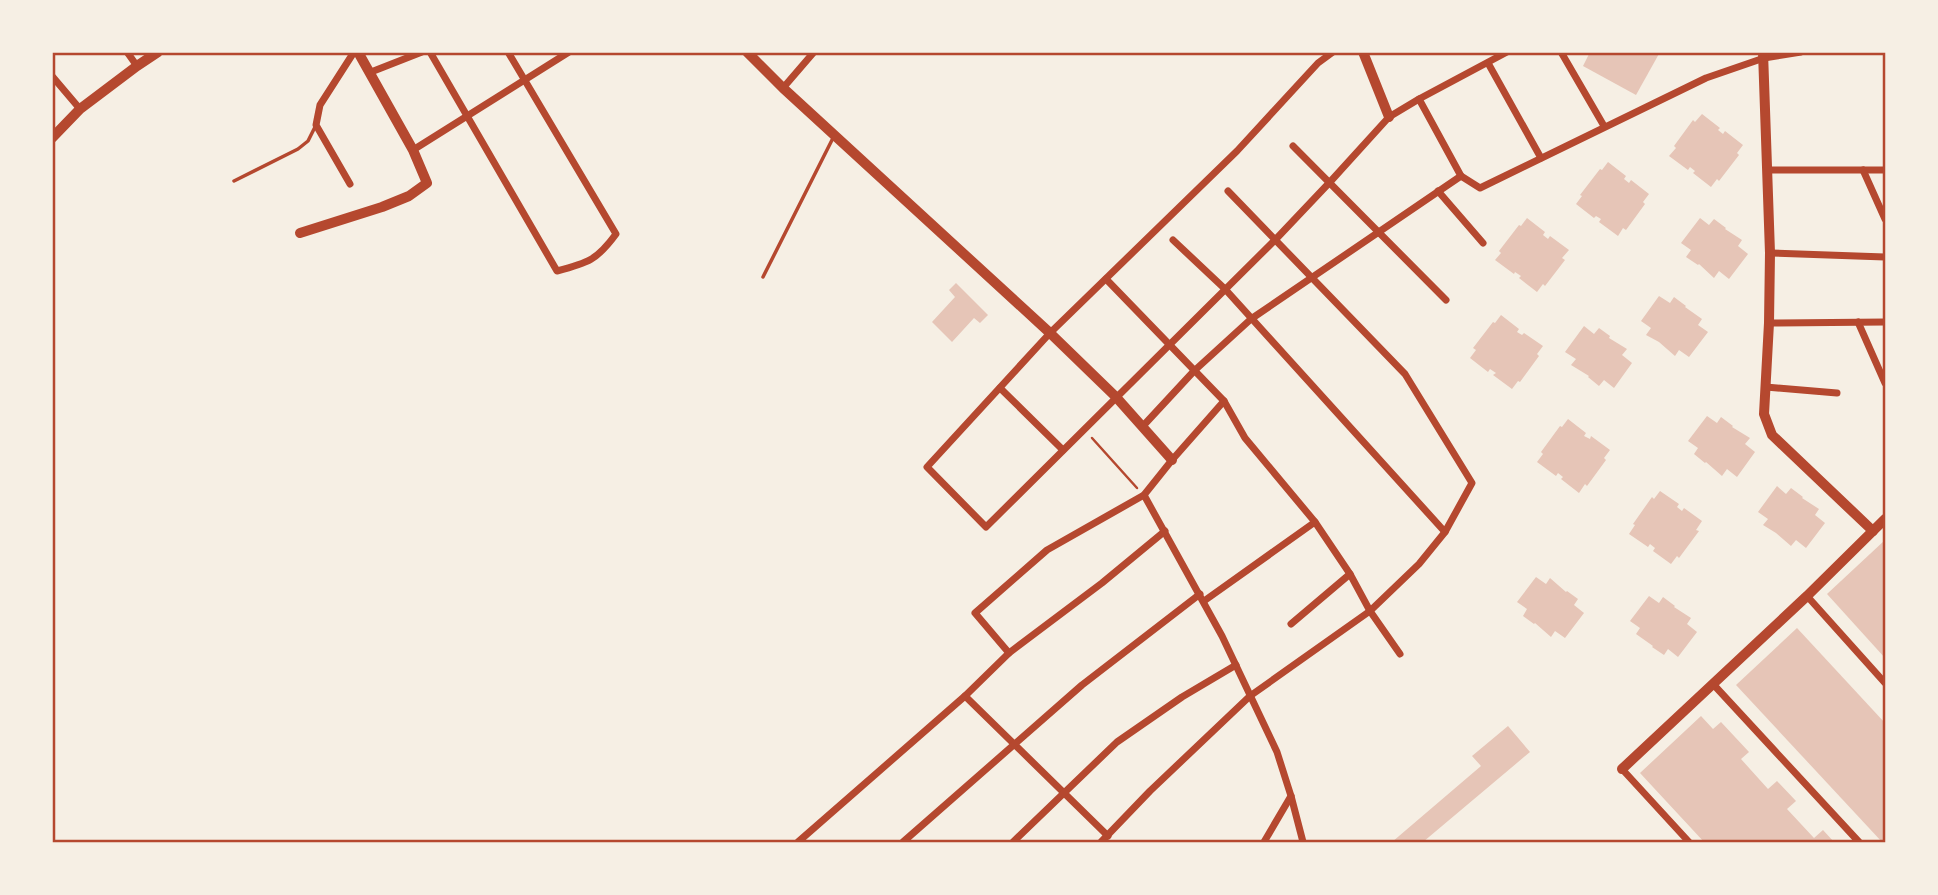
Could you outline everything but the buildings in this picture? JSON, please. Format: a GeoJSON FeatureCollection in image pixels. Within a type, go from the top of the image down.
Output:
{"type":"FeatureCollection","features":[{"type":"Feature","properties":{"kind":"main road"},"geometry":{"type":"LineString","coordinates":[[52,138],[80,109],[158,52]]}},
{"type":"Feature","properties":{"kind":"main road"},"geometry":{"type":"LineString","coordinates":[[300,233],[383,207],[409,196],[427,183],[413,150],[356,52]]}},
{"type":"Feature","properties":{"kind":"main road"},"geometry":{"type":"LineString","coordinates":[[747,52],[1051,333],[1116,397],[1172,460]]}},
{"type":"Feature","properties":{"kind":"main road"},"geometry":{"type":"LineString","coordinates":[[1363,52],[1389,117]]}},
{"type":"Feature","properties":{"kind":"main road"},"geometry":{"type":"LineString","coordinates":[[1763,55],[1770,253],[1764,414],[1772,435],[1873,531]]}},
{"type":"Feature","properties":{"kind":"main road"},"geometry":{"type":"LineString","coordinates":[[1622,769],[1885,519]]}},
{"type":"Feature","properties":{"kind":"street"},"geometry":{"type":"LineString","coordinates":[[127,52],[137,66]]}},
{"type":"Feature","properties":{"kind":"street"},"geometry":{"type":"LineString","coordinates":[[350,184],[316,125],[320,105],[356,52]]}},
{"type":"Feature","properties":{"kind":"street"},"geometry":{"type":"LineString","coordinates":[[370,72],[422,52]]}},
{"type":"Feature","properties":{"kind":"street"},"geometry":{"type":"LineString","coordinates":[[430,52],[557,271],[584,264],[603,251],[616,234],[508,52]]}},
{"type":"Feature","properties":{"kind":"street"},"geometry":{"type":"LineString","coordinates":[[413,150],[569,52]]}},
{"type":"Feature","properties":{"kind":"street"},"geometry":{"type":"LineString","coordinates":[[783,88],[814,52]]}},
{"type":"Feature","properties":{"kind":"street"},"geometry":{"type":"LineString","coordinates":[[1333,52],[1318,63],[1237,151],[1051,333],[927,467],[986,527],[1276,239],[1389,117],[1507,52]]}},
{"type":"Feature","properties":{"kind":"street"},"geometry":{"type":"LineString","coordinates":[[1561,52],[1604,127]]}},
{"type":"Feature","properties":{"kind":"street"},"geometry":{"type":"LineString","coordinates":[[1419,99],[1461,176],[1480,188],[1706,78],[1763,55],[1801,52]]}},
{"type":"Feature","properties":{"kind":"street"},"geometry":{"type":"LineString","coordinates":[[1488,63],[1541,158]]}},
{"type":"Feature","properties":{"kind":"street"},"geometry":{"type":"LineString","coordinates":[[52,76],[80,109]]}},
{"type":"Feature","properties":{"kind":"street"},"geometry":{"type":"LineString","coordinates":[[1293,146],[1446,300]]}},
{"type":"Feature","properties":{"kind":"street"},"geometry":{"type":"LineString","coordinates":[[1768,170],[1885,170]]}},
{"type":"Feature","properties":{"kind":"street"},"geometry":{"type":"LineString","coordinates":[[1863,170],[1885,219]]}},
{"type":"Feature","properties":{"kind":"street"},"geometry":{"type":"LineString","coordinates":[[1143,426],[1194,371],[1251,319],[1461,176]]}},
{"type":"Feature","properties":{"kind":"street"},"geometry":{"type":"LineString","coordinates":[[1101,842],[1150,791],[1250,696],[1370,611],[1419,564],[1445,531],[1472,483],[1405,374],[1228,191]]}},
{"type":"Feature","properties":{"kind":"street"},"geometry":{"type":"LineString","coordinates":[[1438,191],[1483,243]]}},
{"type":"Feature","properties":{"kind":"street"},"geometry":{"type":"LineString","coordinates":[[1173,240],[1224,289],[1445,531]]}},
{"type":"Feature","properties":{"kind":"street"},"geometry":{"type":"LineString","coordinates":[[1770,253],[1885,257]]}},
{"type":"Feature","properties":{"kind":"street"},"geometry":{"type":"LineString","coordinates":[[1106,279],[1224,401],[1245,438],[1315,522],[1350,573],[1370,611],[1401,654]]}},
{"type":"Feature","properties":{"kind":"street"},"geometry":{"type":"LineString","coordinates":[[1858,322],[1885,383]]}},
{"type":"Feature","properties":{"kind":"street"},"geometry":{"type":"LineString","coordinates":[[1769,323],[1885,322]]}},
{"type":"Feature","properties":{"kind":"street"},"geometry":{"type":"LineString","coordinates":[[1766,387],[1838,393]]}},
{"type":"Feature","properties":{"kind":"street"},"geometry":{"type":"LineString","coordinates":[[1000,388],[1063,450]]}},
{"type":"Feature","properties":{"kind":"street"},"geometry":{"type":"LineString","coordinates":[[1009,653],[975,613],[1047,550],[1144,495],[1224,401]]}},
{"type":"Feature","properties":{"kind":"street"},"geometry":{"type":"LineString","coordinates":[[1144,495],[1202,597],[1277,752],[1292,796],[1303,842]]}},
{"type":"Feature","properties":{"kind":"street"},"geometry":{"type":"LineString","coordinates":[[903,842],[1082,685],[1202,597],[1315,522]]}},
{"type":"Feature","properties":{"kind":"street"},"geometry":{"type":"LineString","coordinates":[[798,842],[965,696],[1009,653],[1102,583],[1165,531]]}},
{"type":"Feature","properties":{"kind":"street"},"geometry":{"type":"LineString","coordinates":[[1292,624],[1350,573]]}},
{"type":"Feature","properties":{"kind":"street"},"geometry":{"type":"LineString","coordinates":[[1807,596],[1885,683]]}},
{"type":"Feature","properties":{"kind":"street"},"geometry":{"type":"LineString","coordinates":[[1013,842],[1117,742],[1182,697],[1236,665]]}},
{"type":"Feature","properties":{"kind":"street"},"geometry":{"type":"LineString","coordinates":[[1713,684],[1858,842]]}},
{"type":"Feature","properties":{"kind":"street"},"geometry":{"type":"LineString","coordinates":[[965,696],[1108,836]]}},
{"type":"Feature","properties":{"kind":"street"},"geometry":{"type":"LineString","coordinates":[[1622,769],[1689,842]]}},
{"type":"Feature","properties":{"kind":"street"},"geometry":{"type":"LineString","coordinates":[[1264,842],[1292,796]]}},
{"type":"Feature","properties":{"kind":"lane"},"geometry":{"type":"LineString","coordinates":[[234,181],[298,149],[308,141],[316,125]]}},
{"type":"Feature","properties":{"kind":"lane"},"geometry":{"type":"LineString","coordinates":[[763,277],[835,135]]}},
{"type":"Feature","properties":{"kind":"path"},"geometry":{"type":"LineString","coordinates":[[1084,429],[1144,495]]}}]}
